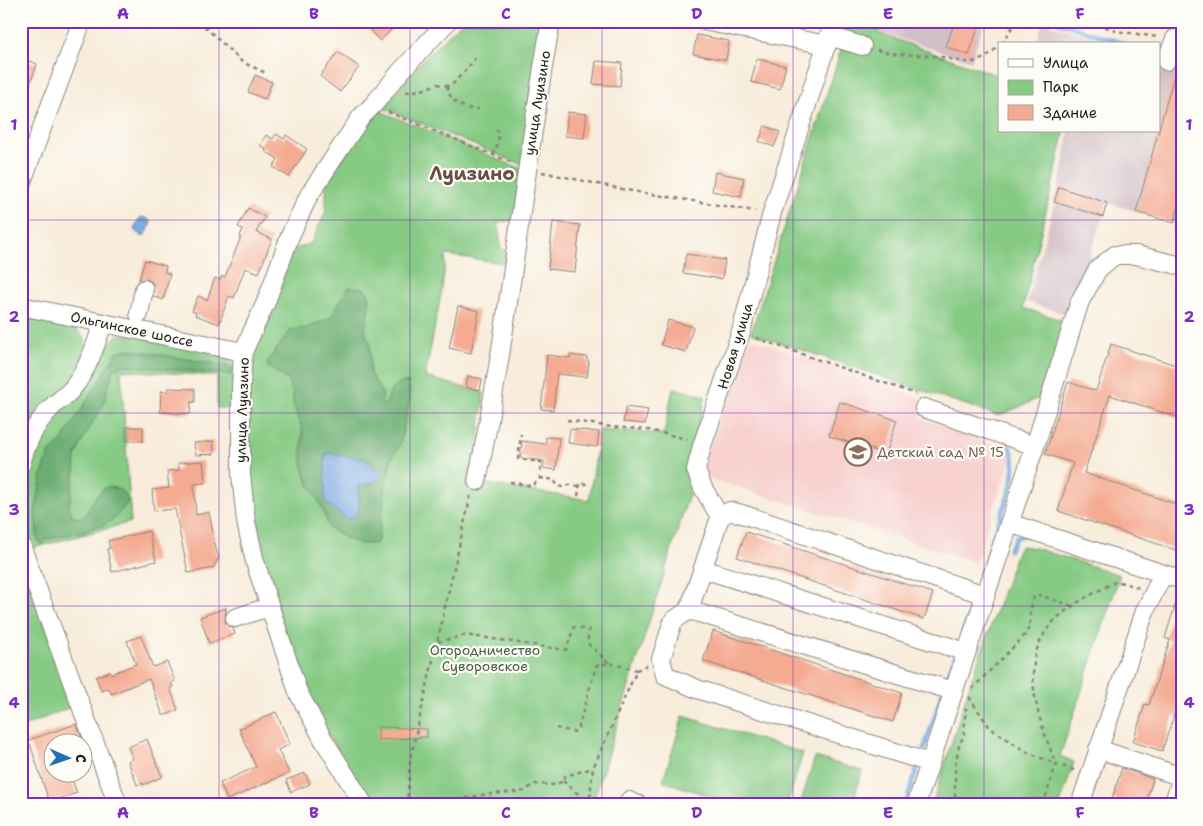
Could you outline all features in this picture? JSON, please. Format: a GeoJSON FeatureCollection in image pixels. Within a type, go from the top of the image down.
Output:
{"type":"FeatureCollection","features":[{"type":"Feature","properties":{"kind":"street"},"geometry":{"type":"LineString","coordinates":[[21,184],[28,142],[82,21]]}},
{"type":"Feature","properties":{"kind":"street","name":"улица Луизино"},"geometry":{"type":"LineString","coordinates":[[364,805],[323,739],[298,692],[255,562],[248,530],[241,474],[243,352],[266,302],[290,236],[309,195],[362,118],[406,65],[448,21]]}},
{"type":"Feature","properties":{"kind":"street","name":"улица Луизино"},"geometry":{"type":"LineString","coordinates":[[478,482],[493,407],[526,168],[551,21]]}},
{"type":"Feature","properties":{"kind":"street"},"geometry":{"type":"LineString","coordinates":[[704,21],[830,34],[862,46]]}},
{"type":"Feature","properties":{"kind":"street","name":"Новая улица"},"geometry":{"type":"LineString","coordinates":[[720,517],[703,488],[696,470],[702,446],[741,332],[772,213],[830,34]]}},
{"type":"Feature","properties":{"kind":"street"},"geometry":{"type":"LineString","coordinates":[[1166,61],[1178,39]]}},
{"type":"Feature","properties":{"kind":"street"},"geometry":{"type":"LineString","coordinates":[[916,805],[930,763],[959,691],[966,652],[1035,446],[1080,301],[1098,269],[1116,255],[1136,255],[1182,266]]}},
{"type":"Feature","properties":{"kind":"street"},"geometry":{"type":"LineString","coordinates":[[139,314],[144,289]]}},
{"type":"Feature","properties":{"kind":"street","name":"Ольгинское шоссе"},"geometry":{"type":"LineString","coordinates":[[21,306],[243,352]]}},
{"type":"Feature","properties":{"kind":"street"},"geometry":{"type":"LineString","coordinates":[[21,464],[26,445],[36,426],[50,409],[71,390],[86,368],[94,352],[103,324]]}},
{"type":"Feature","properties":{"kind":"street"},"geometry":{"type":"LineString","coordinates":[[920,401],[1035,446]]}},
{"type":"Feature","properties":{"kind":"street"},"geometry":{"type":"LineString","coordinates":[[930,763],[697,689],[665,675],[661,659],[673,621],[689,610],[720,517],[730,511],[985,595]]}},
{"type":"Feature","properties":{"kind":"street"},"geometry":{"type":"LineString","coordinates":[[1009,523],[1182,580]]}},
{"type":"Feature","properties":{"kind":"street"},"geometry":{"type":"LineString","coordinates":[[21,545],[118,805]]}},
{"type":"Feature","properties":{"kind":"street"},"geometry":{"type":"LineString","coordinates":[[703,569],[966,652]]}},
{"type":"Feature","properties":{"kind":"street"},"geometry":{"type":"LineString","coordinates":[[1080,805],[1145,611],[1162,574]]}},
{"type":"Feature","properties":{"kind":"street"},"geometry":{"type":"LineString","coordinates":[[235,618],[269,607]]}},
{"type":"Feature","properties":{"kind":"street"},"geometry":{"type":"LineString","coordinates":[[689,610],[959,691]]}},
{"type":"Feature","properties":{"kind":"street"},"geometry":{"type":"LineString","coordinates":[[1098,749],[1182,777],[1173,805]]}},
{"type":"Feature","properties":{"kind":"path"},"geometry":{"type":"LineString","coordinates":[[199,21],[242,62],[266,73]]}},
{"type":"Feature","properties":{"kind":"path"},"geometry":{"type":"LineString","coordinates":[[1003,42],[1016,21]]}},
{"type":"Feature","properties":{"kind":"path"},"geometry":{"type":"LineString","coordinates":[[1090,21],[1116,31],[1178,39]]}},
{"type":"Feature","properties":{"kind":"path"},"geometry":{"type":"LineString","coordinates":[[862,46],[891,54],[942,57],[960,62],[973,62],[986,57],[998,47]]}},
{"type":"Feature","properties":{"kind":"path"},"geometry":{"type":"LineString","coordinates":[[399,94],[437,84],[447,86],[457,82],[475,58]]}},
{"type":"Feature","properties":{"kind":"path"},"geometry":{"type":"LineString","coordinates":[[447,86],[450,94],[458,104],[467,108],[479,108]]}},
{"type":"Feature","properties":{"kind":"path"},"geometry":{"type":"LineString","coordinates":[[382,109],[526,168],[626,190],[772,213]]}},
{"type":"Feature","properties":{"kind":"path"},"geometry":{"type":"LineString","coordinates":[[494,155],[498,141],[497,129]]}},
{"type":"Feature","properties":{"kind":"path"},"geometry":{"type":"LineString","coordinates":[[741,332],[920,401]]}},
{"type":"Feature","properties":{"kind":"path"},"geometry":{"type":"LineString","coordinates":[[567,420],[612,427],[649,430],[681,437],[702,446]]}},
{"type":"Feature","properties":{"kind":"path"},"geometry":{"type":"LineString","coordinates":[[510,482],[532,486],[540,478],[541,462],[518,459],[521,434]]}},
{"type":"Feature","properties":{"kind":"path"},"geometry":{"type":"LineString","coordinates":[[540,478],[555,480],[557,486],[564,488],[569,485],[579,486],[580,483],[590,484]]}},
{"type":"Feature","properties":{"kind":"path"},"geometry":{"type":"LineString","coordinates":[[407,805],[410,760],[471,495],[478,482]]}},
{"type":"Feature","properties":{"kind":"path"},"geometry":{"type":"LineString","coordinates":[[578,496],[579,486]]}},
{"type":"Feature","properties":{"kind":"path"},"geometry":{"type":"LineString","coordinates":[[1044,805],[1056,764],[1043,729],[1034,692],[1035,652],[1040,638],[1072,606],[1117,581],[1153,593]]}},
{"type":"Feature","properties":{"kind":"path"},"geometry":{"type":"LineString","coordinates":[[959,691],[973,688],[1025,635],[1030,626],[1030,613],[1034,596],[1040,595],[1072,606]]}},
{"type":"Feature","properties":{"kind":"path"},"geometry":{"type":"LineString","coordinates":[[438,642],[466,636],[566,650],[574,627],[589,630],[587,643],[609,663]]}},
{"type":"Feature","properties":{"kind":"path"},"geometry":{"type":"LineString","coordinates":[[556,728],[574,732],[578,728],[596,666],[609,663],[637,670],[661,659]]}},
{"type":"Feature","properties":{"kind":"path"},"geometry":{"type":"LineString","coordinates":[[590,804],[593,768],[637,670]]}},
{"type":"Feature","properties":{"kind":"path"},"geometry":{"type":"LineString","coordinates":[[959,691],[990,728],[1027,752],[1090,776]]}},
{"type":"Feature","properties":{"kind":"path"},"geometry":{"type":"LineString","coordinates":[[955,805],[955,767],[966,723],[959,691]]}},
{"type":"Feature","properties":{"kind":"path"},"geometry":{"type":"LineString","coordinates":[[434,805],[481,795],[525,791],[534,784],[556,785],[563,781],[565,776],[593,768]]}},
{"type":"Feature","properties":{"kind":"path"},"geometry":{"type":"LineString","coordinates":[[563,781],[590,804]]}},
{"type":"Feature","properties":{"kind":"shaded area"},"geometry":{"type":"Polygon","coordinates":[[[882,21],[985,21],[971,61],[879,32],[882,21]]]}},
{"type":"Feature","properties":{"kind":"shaded area"},"geometry":{"type":"Polygon","coordinates":[[[1043,22],[1105,42],[1037,42],[1043,22]]]}},
{"type":"Feature","properties":{"kind":"shaded area"},"geometry":{"type":"Polygon","coordinates":[[[1160,59],[1182,66],[1182,237],[1172,234],[1174,223],[1108,203],[1069,315],[1027,302],[1059,187],[1069,132],[1160,132],[1160,59]]]}},
{"type":"Feature","properties":{"kind":"shaded area","name":"Детский сад № 15"},"geometry":{"type":"Polygon","coordinates":[[[750,338],[926,400],[923,414],[920,418],[1004,448],[1012,456],[975,562],[706,477],[703,464],[750,338]]]}},
{"type":"Feature","properties":{"kind":"green space"},"geometry":{"type":"Polygon","coordinates":[[[463,21],[546,21],[523,165],[383,108],[426,56],[463,21]]]}},
{"type":"Feature","properties":{"kind":"green space"},"geometry":{"type":"Polygon","coordinates":[[[850,21],[881,21],[878,33],[998,76],[998,132],[1065,132],[1023,308],[1068,322],[1039,398],[999,416],[751,333],[850,21]]]}},
{"type":"Feature","properties":{"kind":"green space","name":"Огородничество Суворовское"},"geometry":{"type":"Polygon","coordinates":[[[380,111],[522,169],[514,220],[498,222],[501,249],[510,251],[504,263],[446,255],[442,289],[425,377],[484,393],[474,482],[589,500],[600,430],[664,434],[673,388],[705,396],[691,465],[693,481],[592,805],[371,805],[322,724],[309,696],[293,655],[254,530],[259,528],[251,490],[248,429],[249,371],[256,345],[266,324],[293,250],[311,243],[326,211],[326,182],[370,119],[372,121],[380,111]]]}},
{"type":"Feature","properties":{"kind":"green space"},"geometry":{"type":"Polygon","coordinates":[[[349,287],[364,288],[370,296],[365,333],[370,342],[370,373],[383,395],[381,403],[385,406],[390,392],[395,386],[408,382],[410,398],[400,444],[392,458],[387,478],[378,540],[375,544],[360,544],[347,539],[329,528],[321,505],[309,485],[304,471],[302,461],[302,428],[293,404],[293,394],[288,380],[268,367],[268,361],[291,330],[306,328],[330,318],[349,287]],[[332,453],[325,455],[359,508],[359,486],[376,482],[332,453]]]}},
{"type":"Feature","properties":{"kind":"green space"},"geometry":{"type":"Polygon","coordinates":[[[21,316],[60,324],[78,331],[85,339],[86,348],[75,379],[24,430],[21,448],[21,316]]]}},
{"type":"Feature","properties":{"kind":"green space"},"geometry":{"type":"Polygon","coordinates":[[[117,335],[130,335],[228,357],[236,370],[234,409],[217,408],[217,376],[121,370],[131,522],[33,548],[24,530],[27,505],[23,474],[27,457],[40,430],[117,335]]]}},
{"type":"Feature","properties":{"kind":"green space"},"geometry":{"type":"Polygon","coordinates":[[[128,349],[227,366],[231,369],[232,375],[122,365],[113,371],[103,405],[76,455],[69,506],[72,515],[76,518],[85,516],[96,497],[106,487],[120,490],[128,502],[114,519],[102,526],[47,539],[42,545],[38,541],[35,513],[42,475],[49,453],[63,439],[117,352],[128,349]]]}},
{"type":"Feature","properties":{"kind":"green space"},"geometry":{"type":"Polygon","coordinates":[[[1022,546],[1035,548],[1120,575],[1060,756],[1074,762],[1060,805],[932,805],[969,687],[1018,549],[1022,546]]]}},
{"type":"Feature","properties":{"kind":"green space"},"geometry":{"type":"Polygon","coordinates":[[[21,558],[73,702],[70,707],[21,728],[21,558]]]}},
{"type":"Feature","properties":{"kind":"green space"},"geometry":{"type":"Polygon","coordinates":[[[683,716],[803,753],[787,805],[738,805],[663,781],[683,716]]]}},
{"type":"Feature","properties":{"kind":"green space"},"geometry":{"type":"Polygon","coordinates":[[[815,757],[862,771],[852,805],[800,805],[815,757]]]}},
{"type":"Feature","properties":{"kind":"water"},"geometry":{"type":"Polygon","coordinates":[[[142,217],[151,222],[148,231],[143,237],[134,230],[139,219],[142,217]]]}},
{"type":"Feature","properties":{"kind":"water"},"geometry":{"type":"Polygon","coordinates":[[[332,453],[366,460],[382,474],[376,482],[359,486],[359,508],[355,516],[347,519],[325,502],[325,455],[332,453]]]}},
{"type":"Feature","properties":{"kind":"building"},"geometry":{"type":"Polygon","coordinates":[[[361,21],[400,21],[380,41],[361,21]]]}},
{"type":"Feature","properties":{"kind":"building"},"geometry":{"type":"Polygon","coordinates":[[[955,21],[980,21],[969,55],[946,47],[955,21]]]}},
{"type":"Feature","properties":{"kind":"building"},"geometry":{"type":"Polygon","coordinates":[[[697,35],[729,41],[726,60],[693,54],[697,35]]]}},
{"type":"Feature","properties":{"kind":"building"},"geometry":{"type":"Polygon","coordinates":[[[338,52],[359,67],[340,92],[320,76],[338,52]]]}},
{"type":"Feature","properties":{"kind":"building"},"geometry":{"type":"Polygon","coordinates":[[[21,58],[37,64],[23,103],[21,102],[21,58]]]}},
{"type":"Feature","properties":{"kind":"building"},"geometry":{"type":"Polygon","coordinates":[[[757,59],[786,66],[780,89],[751,82],[757,59]]]}},
{"type":"Feature","properties":{"kind":"building"},"geometry":{"type":"Polygon","coordinates":[[[596,61],[622,63],[620,86],[593,84],[596,61]]]}},
{"type":"Feature","properties":{"kind":"building"},"geometry":{"type":"Polygon","coordinates":[[[1178,61],[1182,62],[1182,195],[1174,223],[1136,212],[1158,132],[1160,132],[1160,126],[1178,61]]]}},
{"type":"Feature","properties":{"kind":"building"},"geometry":{"type":"Polygon","coordinates":[[[255,75],[272,82],[265,99],[248,92],[255,75]]]}},
{"type":"Feature","properties":{"kind":"building"},"geometry":{"type":"Polygon","coordinates":[[[568,112],[587,114],[584,138],[565,136],[568,112]]]}},
{"type":"Feature","properties":{"kind":"building"},"geometry":{"type":"Polygon","coordinates":[[[765,126],[780,132],[774,147],[759,141],[765,126]]]}},
{"type":"Feature","properties":{"kind":"building"},"geometry":{"type":"Polygon","coordinates":[[[276,134],[284,139],[286,135],[307,149],[289,177],[273,167],[278,159],[265,151],[266,149],[260,145],[266,135],[273,139],[276,134]]]}},
{"type":"Feature","properties":{"kind":"building"},"geometry":{"type":"Polygon","coordinates":[[[715,172],[744,178],[741,197],[712,191],[715,172]]]}},
{"type":"Feature","properties":{"kind":"building"},"geometry":{"type":"Polygon","coordinates":[[[1059,187],[1107,203],[1103,217],[1054,202],[1059,187]]]}},
{"type":"Feature","properties":{"kind":"building"},"geometry":{"type":"Polygon","coordinates":[[[248,208],[265,217],[256,232],[272,239],[259,273],[245,268],[234,298],[229,296],[219,324],[195,315],[196,312],[192,311],[198,296],[207,300],[215,278],[220,280],[222,276],[225,277],[241,237],[243,229],[238,227],[248,208]]]}},
{"type":"Feature","properties":{"kind":"building"},"geometry":{"type":"Polygon","coordinates":[[[553,222],[580,225],[575,272],[548,269],[553,222]]]}},
{"type":"Feature","properties":{"kind":"building"},"geometry":{"type":"Polygon","coordinates":[[[686,254],[725,260],[722,279],[683,273],[686,254]]]}},
{"type":"Feature","properties":{"kind":"building"},"geometry":{"type":"Polygon","coordinates":[[[145,260],[166,266],[165,272],[170,274],[163,300],[153,296],[154,286],[151,281],[146,279],[139,280],[145,260]]]}},
{"type":"Feature","properties":{"kind":"building"},"geometry":{"type":"Polygon","coordinates":[[[458,306],[479,311],[471,353],[449,348],[458,306]]]}},
{"type":"Feature","properties":{"kind":"building"},"geometry":{"type":"Polygon","coordinates":[[[668,320],[693,327],[686,352],[661,345],[668,320]]]}},
{"type":"Feature","properties":{"kind":"building"},"geometry":{"type":"Polygon","coordinates":[[[1111,344],[1182,367],[1182,419],[1110,395],[1084,473],[1182,506],[1182,552],[1058,511],[1073,463],[1045,454],[1068,382],[1096,391],[1111,344]]]}},
{"type":"Feature","properties":{"kind":"building"},"geometry":{"type":"Polygon","coordinates":[[[547,355],[570,358],[570,355],[587,357],[589,361],[587,377],[557,374],[553,410],[541,409],[547,355]]]}},
{"type":"Feature","properties":{"kind":"building"},"geometry":{"type":"Polygon","coordinates":[[[468,376],[482,379],[480,390],[466,387],[468,376]]]}},
{"type":"Feature","properties":{"kind":"building"},"geometry":{"type":"Polygon","coordinates":[[[168,388],[195,389],[195,402],[191,402],[190,414],[160,412],[161,391],[168,392],[168,388]]]}},
{"type":"Feature","properties":{"kind":"building"},"geometry":{"type":"Polygon","coordinates":[[[840,402],[897,420],[886,454],[829,436],[840,402]]]}},
{"type":"Feature","properties":{"kind":"building"},"geometry":{"type":"Polygon","coordinates":[[[626,407],[648,410],[645,424],[623,422],[626,407]]]}},
{"type":"Feature","properties":{"kind":"building"},"geometry":{"type":"Polygon","coordinates":[[[126,427],[143,427],[143,441],[126,441],[126,427]]]}},
{"type":"Feature","properties":{"kind":"building"},"geometry":{"type":"Polygon","coordinates":[[[570,429],[599,432],[597,447],[568,443],[570,429]]]}},
{"type":"Feature","properties":{"kind":"building"},"geometry":{"type":"Polygon","coordinates":[[[546,437],[559,438],[556,470],[543,468],[544,461],[520,458],[522,441],[546,444],[546,437]]]}},
{"type":"Feature","properties":{"kind":"building"},"geometry":{"type":"Polygon","coordinates":[[[213,441],[214,454],[196,455],[194,443],[213,441]]]}},
{"type":"Feature","properties":{"kind":"building"},"geometry":{"type":"Polygon","coordinates":[[[203,461],[205,483],[194,484],[196,515],[209,512],[219,557],[213,568],[188,573],[175,509],[154,511],[152,490],[169,488],[167,471],[179,470],[178,463],[203,461]]]}},
{"type":"Feature","properties":{"kind":"building"},"geometry":{"type":"Polygon","coordinates":[[[149,531],[156,561],[112,572],[107,549],[110,548],[108,541],[149,531]]]}},
{"type":"Feature","properties":{"kind":"building"},"geometry":{"type":"Polygon","coordinates":[[[746,532],[933,593],[924,619],[737,557],[746,532]]]}},
{"type":"Feature","properties":{"kind":"building"},"geometry":{"type":"Polygon","coordinates":[[[1179,593],[1182,594],[1182,718],[1174,715],[1162,751],[1133,742],[1145,704],[1149,705],[1170,640],[1165,638],[1179,593]]]}},
{"type":"Feature","properties":{"kind":"building"},"geometry":{"type":"Polygon","coordinates":[[[226,608],[225,622],[233,628],[235,634],[209,643],[200,617],[226,608]]]}},
{"type":"Feature","properties":{"kind":"building"},"geometry":{"type":"Polygon","coordinates":[[[713,631],[902,693],[893,722],[703,661],[713,631]]]}},
{"type":"Feature","properties":{"kind":"building"},"geometry":{"type":"Polygon","coordinates":[[[141,636],[153,667],[167,662],[175,681],[171,683],[173,687],[170,688],[178,710],[166,715],[163,715],[149,679],[111,694],[109,688],[101,691],[96,677],[110,671],[111,674],[136,664],[127,641],[141,636]]]}},
{"type":"Feature","properties":{"kind":"building"},"geometry":{"type":"Polygon","coordinates":[[[276,712],[290,744],[278,750],[289,773],[227,800],[220,783],[256,767],[239,729],[276,712]]]}},
{"type":"Feature","properties":{"kind":"building"},"geometry":{"type":"Polygon","coordinates":[[[76,724],[80,734],[47,734],[76,724]]]}},
{"type":"Feature","properties":{"kind":"building"},"geometry":{"type":"Polygon","coordinates":[[[378,727],[427,729],[427,737],[378,740],[378,727]]]}},
{"type":"Feature","properties":{"kind":"building"},"geometry":{"type":"Polygon","coordinates":[[[42,736],[42,780],[30,744],[26,744],[26,741],[42,736]]]}},
{"type":"Feature","properties":{"kind":"building"},"geometry":{"type":"Polygon","coordinates":[[[147,739],[162,777],[143,785],[143,783],[137,785],[128,761],[133,759],[128,747],[147,739]]]}},
{"type":"Feature","properties":{"kind":"building"},"geometry":{"type":"Polygon","coordinates":[[[1122,768],[1153,779],[1145,805],[1116,805],[1117,800],[1112,799],[1122,768]]]}},
{"type":"Feature","properties":{"kind":"building"},"geometry":{"type":"Polygon","coordinates":[[[305,773],[310,784],[291,792],[286,780],[305,773]]]}},
{"type":"Feature","properties":{"kind":"building"},"geometry":{"type":"Polygon","coordinates":[[[43,784],[74,784],[77,793],[52,801],[52,804],[50,804],[43,784]]]}},
{"type":"Feature","properties":{"kind":"waterway"},"geometry":{"type":"LineString","coordinates":[[1058,22],[1119,42]]}},
{"type":"Feature","properties":{"kind":"waterway"},"geometry":{"type":"LineString","coordinates":[[997,527],[1008,498],[1013,477],[1014,467],[1010,447]]}},
{"type":"Feature","properties":{"kind":"waterway"},"geometry":{"type":"LineString","coordinates":[[985,566],[996,532]]}},
{"type":"Feature","properties":{"kind":"waterway"},"geometry":{"type":"LineString","coordinates":[[1009,550],[1016,537],[1026,535]]}},
{"type":"Feature","properties":{"kind":"waterway"},"geometry":{"type":"LineString","coordinates":[[978,588],[982,576]]}},
{"type":"Feature","properties":{"kind":"waterway"},"geometry":{"type":"LineString","coordinates":[[959,644],[975,596]]}},
{"type":"Feature","properties":{"kind":"waterway"},"geometry":{"type":"LineString","coordinates":[[945,684],[956,654]]}},
{"type":"Feature","properties":{"kind":"waterway"},"geometry":{"type":"LineString","coordinates":[[924,749],[942,693]]}},
{"type":"Feature","properties":{"kind":"waterway"},"geometry":{"type":"LineString","coordinates":[[905,805],[919,763]]}},
{"type":"Feature","properties":{"kind":"place","name":"Детский сад № 15"},"geometry":{"type":"Point","coordinates":[858,452]}},
{"type":"Feature","properties":{"kind":"district","name":"Луизино"},"geometry":{"type":"Point","coordinates":[472,173]}}]}
